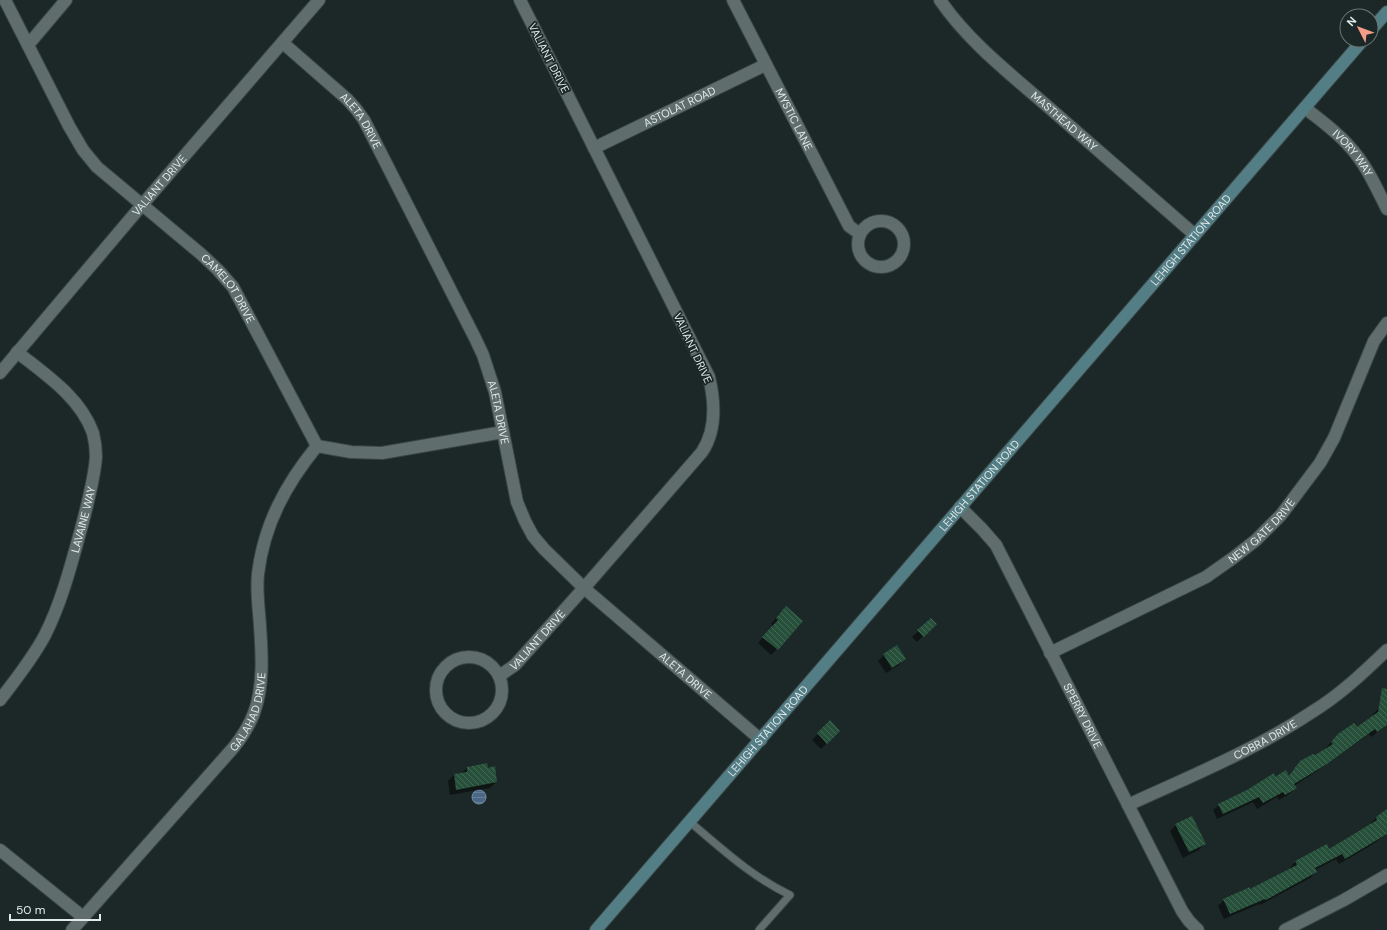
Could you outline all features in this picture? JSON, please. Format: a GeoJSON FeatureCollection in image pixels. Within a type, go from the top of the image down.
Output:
{"type":"FeatureCollection","features":[{"type":"Feature","properties":{"kind":"main road"},"geometry":{"type":"LineString","coordinates":[[1379,21],[1387,12]]}},
{"type":"Feature","properties":{"kind":"main road","name":"LEHIGH STATION ROAD"},"geometry":{"type":"LineString","coordinates":[[596,930],[1356,48]]}},
{"type":"Feature","properties":{"kind":"street","name":"CAMELOT DRIVE"},"geometry":{"type":"LineString","coordinates":[[5,0],[69,126],[83,150],[97,167],[201,254],[233,287],[317,446]]}},
{"type":"Feature","properties":{"kind":"street"},"geometry":{"type":"LineString","coordinates":[[28,45],[66,0]]}},
{"type":"Feature","properties":{"kind":"street","name":"VALIANT DRIVE"},"geometry":{"type":"LineString","coordinates":[[0,372],[142,204],[319,0]]}},
{"type":"Feature","properties":{"kind":"street","name":"VALIANT DRIVE"},"geometry":{"type":"LineString","coordinates":[[500,676],[515,665],[702,452],[707,445],[713,409],[709,377],[520,0]]}},
{"type":"Feature","properties":{"kind":"street","name":"MYSTIC LANE"},"geometry":{"type":"LineString","coordinates":[[734,0],[765,64],[849,226],[860,234]]}},
{"type":"Feature","properties":{"kind":"street","name":"MASTHEAD WAY"},"geometry":{"type":"LineString","coordinates":[[940,0],[948,12],[970,36],[1009,72],[1195,235]]}},
{"type":"Feature","properties":{"kind":"street","name":"ALETA DRIVE"},"geometry":{"type":"LineString","coordinates":[[282,43],[347,99],[364,120],[483,355],[495,392],[517,502],[533,536],[544,549],[584,588],[761,740]]}},
{"type":"Feature","properties":{"kind":"street","name":"ASTOLAT ROAD"},"geometry":{"type":"LineString","coordinates":[[594,148],[765,64]]}},
{"type":"Feature","properties":{"kind":"street","name":"IVORY WAY"},"geometry":{"type":"LineString","coordinates":[[1304,108],[1335,132],[1350,146],[1370,175],[1387,209]]}},
{"type":"Feature","properties":{"kind":"street","name":"NEW GATE DRIVE"},"geometry":{"type":"LineString","coordinates":[[1050,653],[1206,577],[1256,540],[1281,515],[1320,463],[1337,430],[1374,341],[1387,323]]}},
{"type":"Feature","properties":{"kind":"street","name":"LAVAINE WAY"},"geometry":{"type":"LineString","coordinates":[[0,700],[32,657],[45,635],[59,602],[86,511],[96,458],[96,446],[84,414],[71,398],[51,378],[17,352]]}},
{"type":"Feature","properties":{"kind":"street"},"geometry":{"type":"LineString","coordinates":[[317,446],[351,452],[382,453],[503,432]]}},
{"type":"Feature","properties":{"kind":"street","name":"GALAHAD DRIVE"},"geometry":{"type":"LineString","coordinates":[[72,930],[234,747],[246,731],[255,709],[261,681],[258,575],[263,548],[272,519],[284,492],[300,467],[317,446]]}},
{"type":"Feature","properties":{"kind":"street","name":"SPERRY DRIVE"},"geometry":{"type":"LineString","coordinates":[[960,507],[996,545],[1182,911],[1188,921],[1198,930]]}},
{"type":"Feature","properties":{"kind":"street","name":"COBRA DRIVE"},"geometry":{"type":"LineString","coordinates":[[1128,805],[1238,755],[1314,712],[1356,679],[1387,650]]}},
{"type":"Feature","properties":{"kind":"street","name":"VALIANT DRIVE"},"geometry":{"type":"LineString","coordinates":[[464,657],[475,657],[485,661],[494,668],[500,676],[502,687],[501,698],[497,708],[489,716],[479,721],[468,722],[458,720],[448,715],[441,707],[437,696],[437,686],[440,676],[446,667],[454,660],[464,657]]}},
{"type":"Feature","properties":{"kind":"street"},"geometry":{"type":"LineString","coordinates":[[0,850],[83,917]]}},
{"type":"Feature","properties":{"kind":"street"},"geometry":{"type":"LineString","coordinates":[[1285,930],[1344,900],[1387,875]]}},
{"type":"Feature","properties":{"kind":"lane"},"geometry":{"type":"LineString","coordinates":[[690,822],[746,870],[773,887],[790,895],[759,930]]}},
{"type":"Feature","properties":{"kind":"water"},"geometry":{"type":"Polygon","coordinates":[[[479,790],[484,792],[486,797],[484,802],[479,804],[474,802],[472,797],[474,792],[479,790]]]}},
{"type":"Feature","properties":{"kind":"building"},"geometry":{"type":"Polygon","coordinates":[[[786,606],[803,621],[778,650],[762,637],[778,620],[776,618],[786,606]]]}},
{"type":"Feature","properties":{"kind":"building"},"geometry":{"type":"Polygon","coordinates":[[[931,618],[937,624],[924,637],[917,630],[931,618]]]}},
{"type":"Feature","properties":{"kind":"building"},"geometry":{"type":"Polygon","coordinates":[[[897,645],[906,659],[892,668],[883,654],[897,645]]]}},
{"type":"Feature","properties":{"kind":"building"},"geometry":{"type":"Polygon","coordinates":[[[1382,688],[1387,689],[1387,725],[1377,732],[1375,729],[1327,764],[1294,784],[1297,788],[1285,795],[1283,792],[1263,803],[1259,797],[1223,814],[1218,804],[1247,790],[1274,773],[1275,777],[1286,770],[1289,776],[1300,761],[1313,754],[1315,755],[1333,744],[1331,742],[1338,734],[1354,723],[1357,727],[1378,712],[1382,688]]]}},
{"type":"Feature","properties":{"kind":"building"},"geometry":{"type":"Polygon","coordinates":[[[830,720],[840,731],[827,744],[817,733],[830,720]]]}},
{"type":"Feature","properties":{"kind":"building"},"geometry":{"type":"Polygon","coordinates":[[[487,763],[488,768],[495,766],[497,782],[456,790],[454,774],[467,772],[467,767],[487,763]]]}},
{"type":"Feature","properties":{"kind":"building"},"geometry":{"type":"Polygon","coordinates":[[[1387,809],[1387,834],[1345,859],[1342,854],[1315,868],[1317,872],[1266,900],[1265,899],[1230,914],[1223,899],[1250,887],[1250,889],[1297,865],[1295,861],[1327,844],[1329,849],[1377,820],[1376,817],[1387,809]]]}},
{"type":"Feature","properties":{"kind":"building"},"geometry":{"type":"Polygon","coordinates":[[[1192,816],[1206,844],[1189,852],[1175,824],[1192,816]]]}}]}
